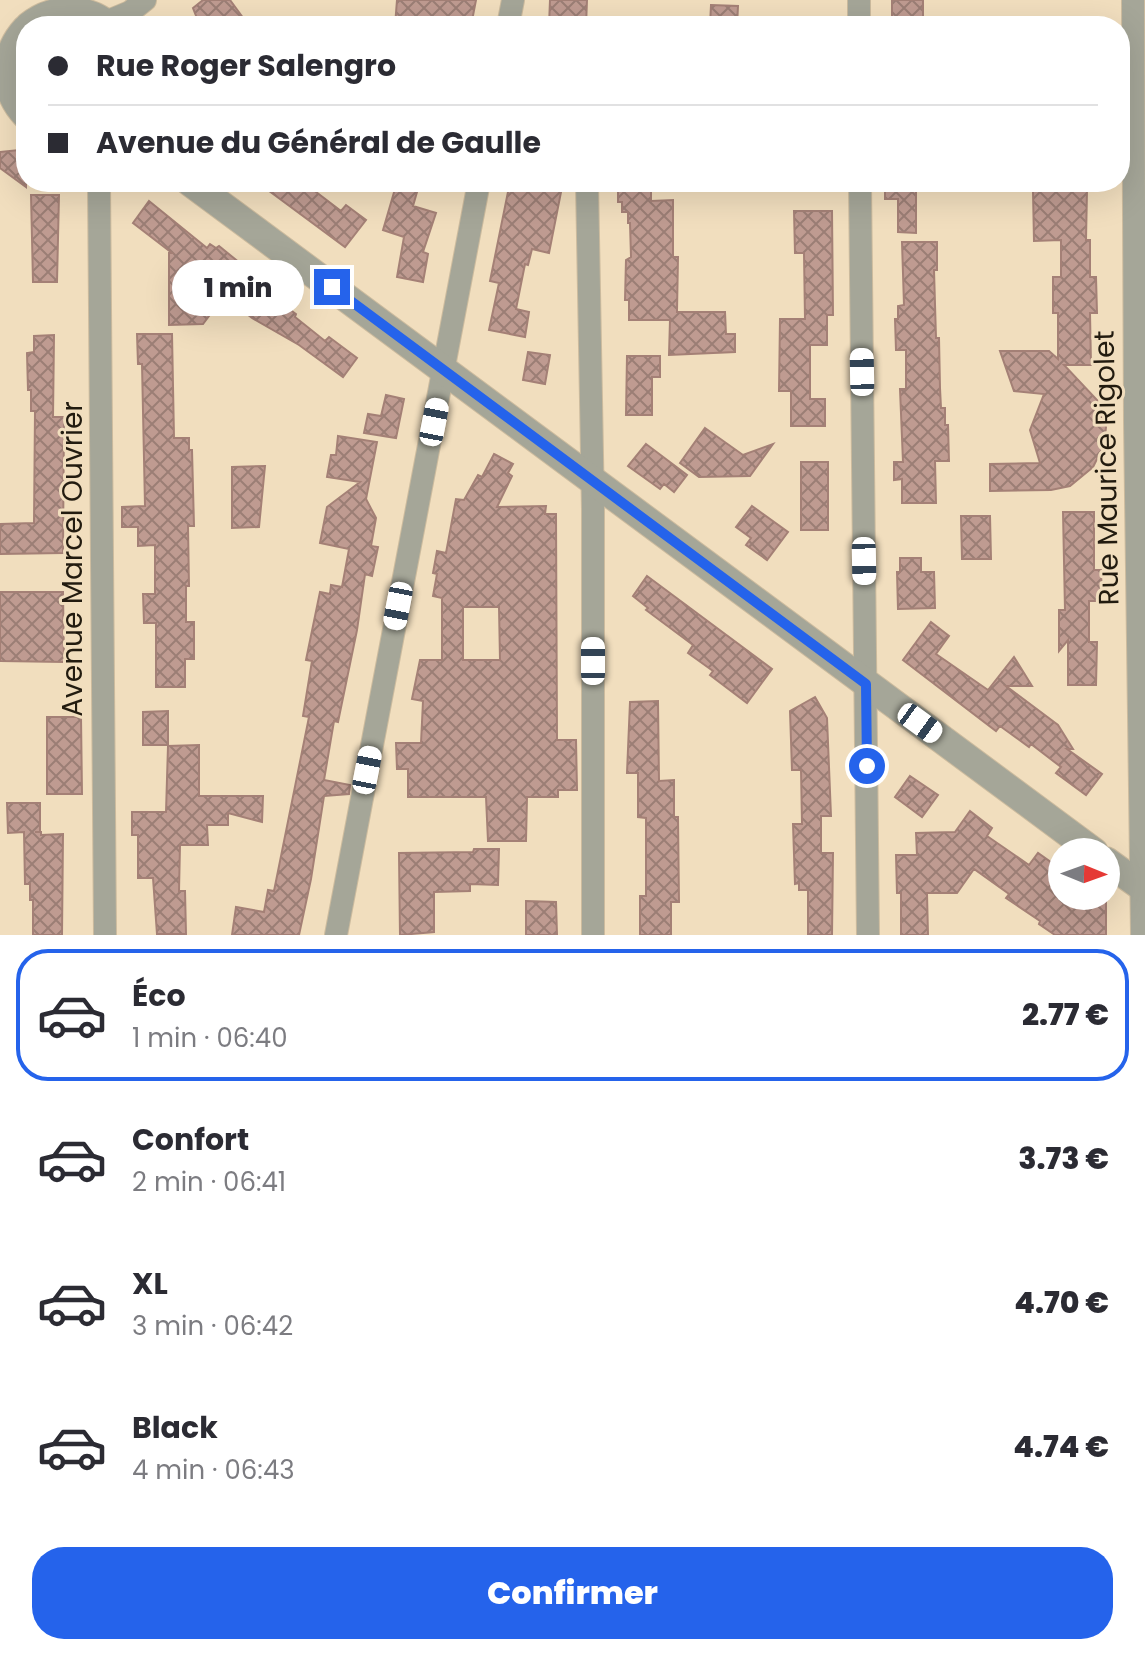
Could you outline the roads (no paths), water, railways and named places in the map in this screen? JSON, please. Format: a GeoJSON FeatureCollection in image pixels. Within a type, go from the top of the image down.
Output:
{"type":"FeatureCollection","features":[{"type":"Feature","properties":{"kind":"street"},"geometry":{"type":"LineString","coordinates":[[45,16],[74,10],[101,16],[130,12],[145,0]]}},
{"type":"Feature","properties":{"kind":"street","name":"Rue Maurice Rigolet"},"geometry":{"type":"LineString","coordinates":[[1133,0],[1144,888],[1142,935]]}},
{"type":"Feature","properties":{"kind":"street","name":"Avenue Marcel Ouvrier"},"geometry":{"type":"LineString","coordinates":[[99,192],[105,935]]}},
{"type":"Feature","properties":{"kind":"street"},"geometry":{"type":"LineString","coordinates":[[204,192],[1075,838]]}},
{"type":"Feature","properties":{"kind":"street"},"geometry":{"type":"LineString","coordinates":[[336,935],[477,192]]}},
{"type":"Feature","properties":{"kind":"street"},"geometry":{"type":"LineString","coordinates":[[587,192],[593,935]]}},
{"type":"Feature","properties":{"kind":"street"},"geometry":{"type":"LineString","coordinates":[[860,192],[868,935]]}},
{"type":"Feature","properties":{"kind":"street"},"geometry":{"type":"LineString","coordinates":[[1120,871],[1144,888]]}}]}
